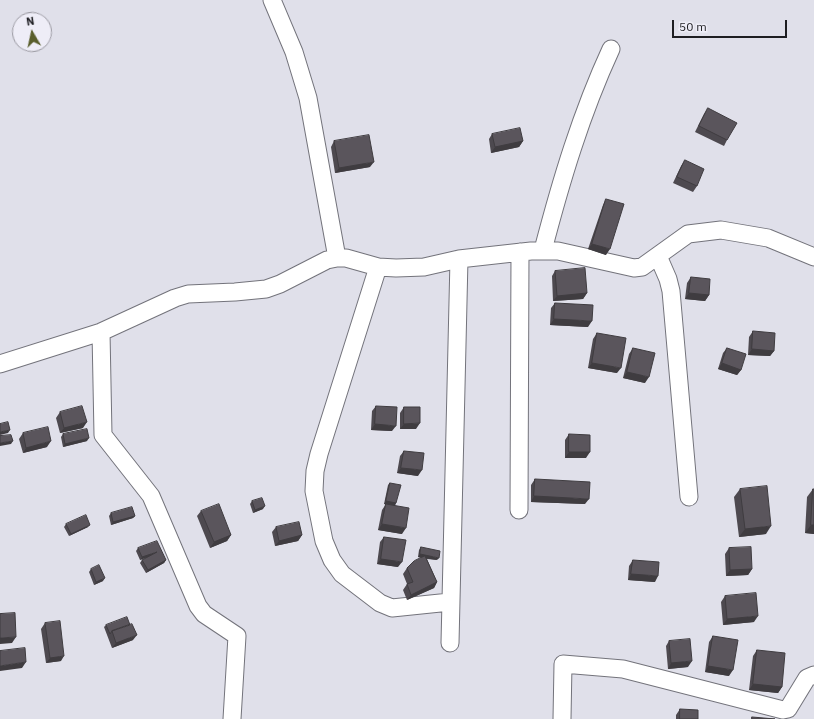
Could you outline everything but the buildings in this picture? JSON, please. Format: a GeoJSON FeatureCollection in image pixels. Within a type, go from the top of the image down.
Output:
{"type":"FeatureCollection","features":[{"type":"Feature","properties":{"kind":"street"},"geometry":{"type":"LineString","coordinates":[[272,0],[294,52],[308,98],[337,258]]}},
{"type":"Feature","properties":{"kind":"street"},"geometry":{"type":"LineString","coordinates":[[542,250],[572,148],[611,49]]}},
{"type":"Feature","properties":{"kind":"street"},"geometry":{"type":"LineString","coordinates":[[0,364],[101,332],[175,298],[188,294],[266,289],[280,284],[327,260],[337,258],[346,258],[378,267],[424,267],[459,259],[542,250],[558,251],[634,268],[647,266],[688,234],[721,230],[768,238],[814,257]]}},
{"type":"Feature","properties":{"kind":"street"},"geometry":{"type":"LineString","coordinates":[[519,510],[520,252]]}},
{"type":"Feature","properties":{"kind":"street"},"geometry":{"type":"LineString","coordinates":[[658,256],[668,279],[671,291],[689,497]]}},
{"type":"Feature","properties":{"kind":"street"},"geometry":{"type":"LineString","coordinates":[[450,643],[459,259]]}},
{"type":"Feature","properties":{"kind":"street"},"geometry":{"type":"LineString","coordinates":[[378,267],[315,471],[314,491],[324,541],[332,560],[342,574],[380,602],[392,608],[450,602]]}},
{"type":"Feature","properties":{"kind":"street"},"geometry":{"type":"LineString","coordinates":[[101,332],[102,435],[151,496],[198,606],[204,614],[237,636],[232,719]]}},
{"type":"Feature","properties":{"kind":"street"},"geometry":{"type":"LineString","coordinates":[[562,719],[563,664],[623,669],[783,710],[788,709],[806,678],[814,675]]}}]}
